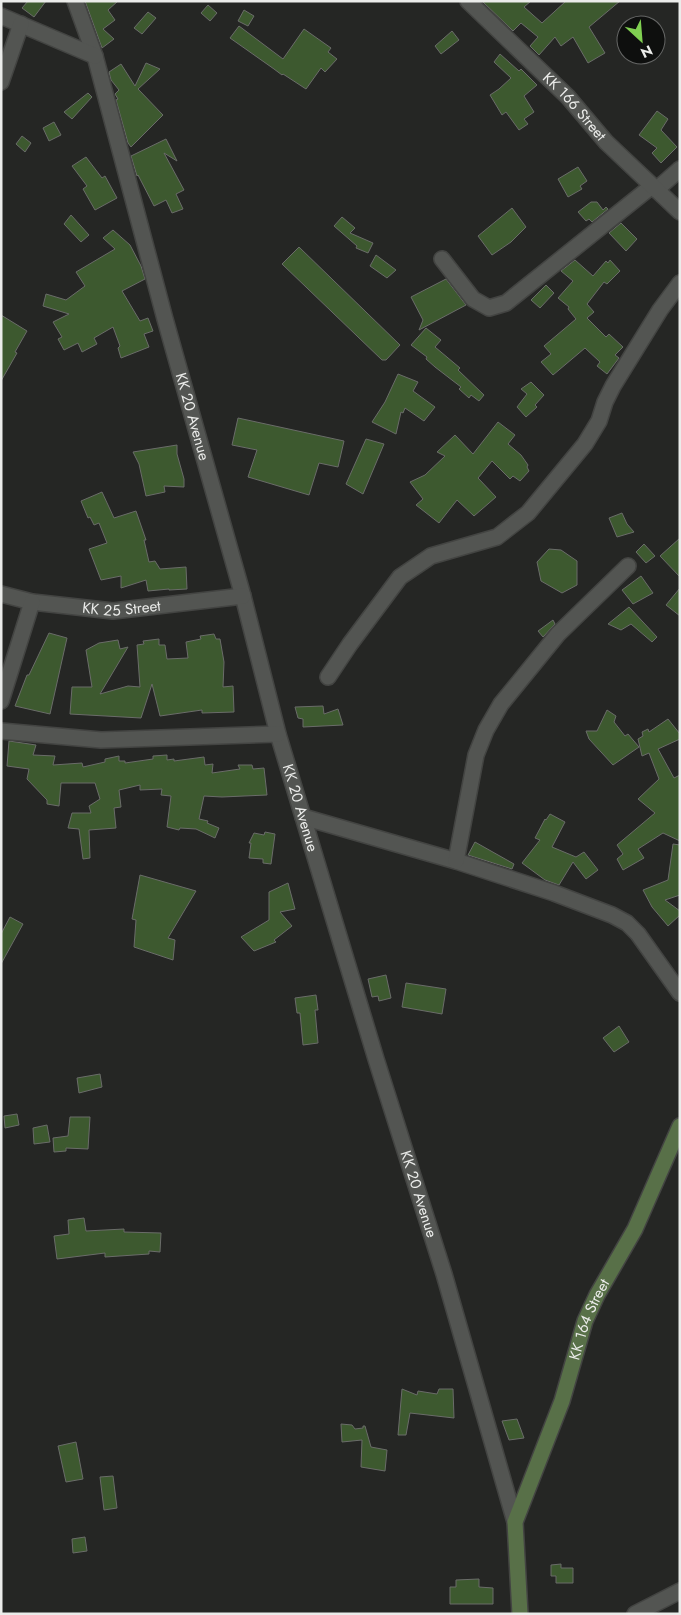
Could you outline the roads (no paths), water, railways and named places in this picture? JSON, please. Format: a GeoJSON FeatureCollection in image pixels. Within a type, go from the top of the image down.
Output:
{"type":"FeatureCollection","features":[{"type":"Feature","properties":{"kind":"main road","name":"KK 164 Street"},"geometry":{"type":"LineString","coordinates":[[515,1522],[562,1401],[585,1321],[635,1229],[680,1126]]}},
{"type":"Feature","properties":{"kind":"main road","name":"KK 20 Avenue"},"geometry":{"type":"LineString","coordinates":[[515,1522],[520,1614]]}},
{"type":"Feature","properties":{"kind":"street","name":"KK 20 Avenue"},"geometry":{"type":"LineString","coordinates":[[75,1],[95,56],[165,319],[243,596],[278,734],[376,1059],[444,1274],[515,1522]]}},
{"type":"Feature","properties":{"kind":"street","name":"KK 166 Street"},"geometry":{"type":"LineString","coordinates":[[468,1],[568,97],[606,142],[680,212]]}},
{"type":"Feature","properties":{"kind":"street"},"geometry":{"type":"LineString","coordinates":[[1,16],[95,56]]}},
{"type":"Feature","properties":{"kind":"street"},"geometry":{"type":"LineString","coordinates":[[1,82],[21,24]]}},
{"type":"Feature","properties":{"kind":"street"},"geometry":{"type":"LineString","coordinates":[[442,260],[473,299],[489,308],[506,303],[680,169]]}},
{"type":"Feature","properties":{"kind":"street"},"geometry":{"type":"LineString","coordinates":[[328,677],[350,644],[400,578],[431,556],[497,537],[528,513],[584,444],[599,421],[613,386],[660,310],[680,283]]}},
{"type":"Feature","properties":{"kind":"street"},"geometry":{"type":"LineString","coordinates":[[456,861],[476,755],[486,730],[501,704],[558,634],[628,566]]}},
{"type":"Feature","properties":{"kind":"street","name":"KK 25 Street"},"geometry":{"type":"LineString","coordinates":[[1,594],[32,602],[113,611],[243,596]]}},
{"type":"Feature","properties":{"kind":"street"},"geometry":{"type":"LineString","coordinates":[[1,701],[32,602]]}},
{"type":"Feature","properties":{"kind":"street"},"geometry":{"type":"LineString","coordinates":[[1,731],[101,740],[278,734]]}},
{"type":"Feature","properties":{"kind":"street"},"geometry":{"type":"LineString","coordinates":[[303,817],[456,861],[554,892],[612,915],[627,923],[638,934],[680,993]]}},
{"type":"Feature","properties":{"kind":"street"},"geometry":{"type":"LineString","coordinates":[[635,1614],[680,1591]]}}]}
